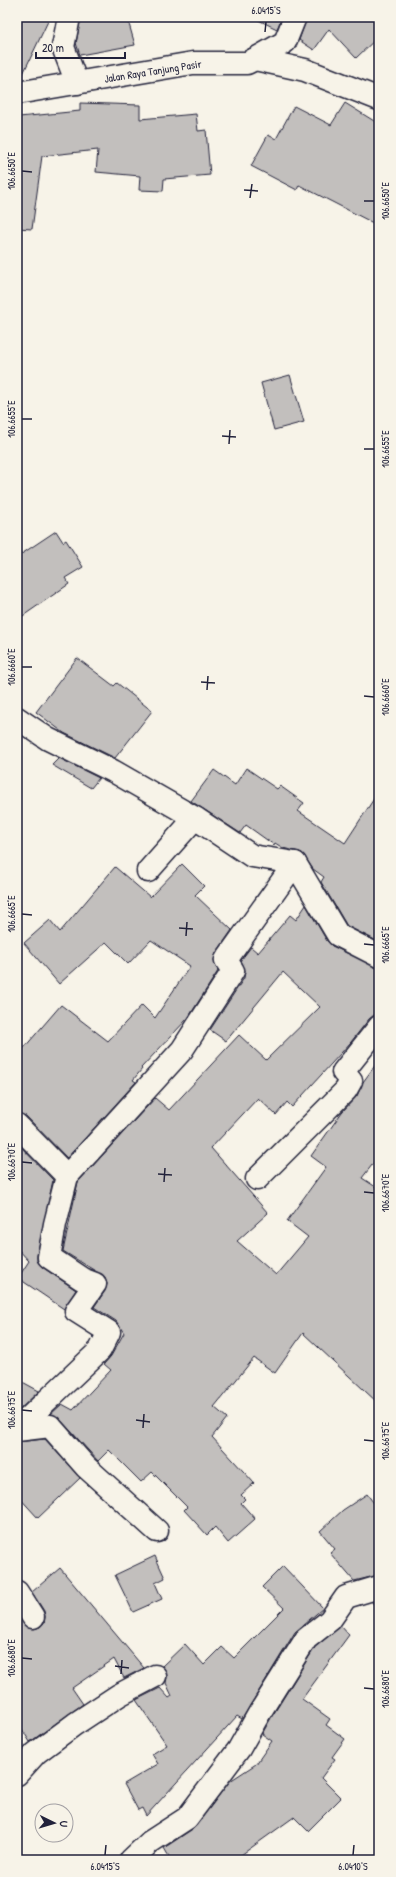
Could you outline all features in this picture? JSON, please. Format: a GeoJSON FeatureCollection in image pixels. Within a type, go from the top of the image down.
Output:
{"type":"FeatureCollection","features":[{"type":"Feature","properties":{"kind":"street"},"geometry":{"type":"LineString","coordinates":[[69,17],[63,47],[77,83]]}},
{"type":"Feature","properties":{"kind":"street"},"geometry":{"type":"LineString","coordinates":[[255,59],[285,42],[295,17]]}},
{"type":"Feature","properties":{"kind":"street","name":"Jalan Raya Tanjung Pasir"},"geometry":{"type":"LineString","coordinates":[[17,93],[193,63],[247,64],[255,59],[305,70],[379,99]]}},
{"type":"Feature","properties":{"kind":"street"},"geometry":{"type":"LineString","coordinates":[[17,718],[48,739],[113,771],[194,818],[252,856],[295,863],[338,935],[379,956]]}},
{"type":"Feature","properties":{"kind":"street"},"geometry":{"type":"LineString","coordinates":[[148,871],[194,818]]}},
{"type":"Feature","properties":{"kind":"street"},"geometry":{"type":"LineString","coordinates":[[17,1430],[100,1350],[110,1332],[76,1311],[95,1284],[82,1279],[49,1257],[55,1224],[67,1176],[182,1050],[233,971],[226,960],[295,863]]}},
{"type":"Feature","properties":{"kind":"street"},"geometry":{"type":"LineString","coordinates":[[257,1179],[346,1090],[351,1081],[343,1072],[379,1027]]}},
{"type":"Feature","properties":{"kind":"street"},"geometry":{"type":"LineString","coordinates":[[17,1125],[67,1176]]}},
{"type":"Feature","properties":{"kind":"street"},"geometry":{"type":"LineString","coordinates":[[17,1430],[50,1426],[86,1468],[158,1531]]}},
{"type":"Feature","properties":{"kind":"street"},"geometry":{"type":"LineString","coordinates":[[131,1860],[150,1842],[187,1818],[239,1749],[260,1712],[306,1640],[330,1620],[346,1597],[379,1587]]}},
{"type":"Feature","properties":{"kind":"street"},"geometry":{"type":"LineString","coordinates":[[17,1592],[33,1616]]}},
{"type":"Feature","properties":{"kind":"street"},"geometry":{"type":"LineString","coordinates":[[17,1774],[36,1753],[75,1724],[119,1696],[155,1676]]}},
{"type":"Feature","properties":{"kind":"building"},"geometry":{"type":"Polygon","coordinates":[[[17,17],[50,17],[20,80],[17,80],[17,17]]]}},
{"type":"Feature","properties":{"kind":"building"},"geometry":{"type":"Polygon","coordinates":[[[81,17],[127,17],[135,45],[80,55],[76,43],[81,17]]]}},
{"type":"Feature","properties":{"kind":"building"},"geometry":{"type":"Polygon","coordinates":[[[252,17],[282,17],[277,29],[252,17]]]}},
{"type":"Feature","properties":{"kind":"building"},"geometry":{"type":"Polygon","coordinates":[[[307,17],[379,17],[379,36],[356,58],[329,29],[314,50],[299,40],[307,17]]]}},
{"type":"Feature","properties":{"kind":"building"},"geometry":{"type":"Polygon","coordinates":[[[80,103],[140,105],[140,119],[196,114],[198,131],[206,130],[210,175],[164,179],[163,191],[139,190],[140,176],[96,172],[98,150],[42,156],[32,229],[17,228],[17,147],[22,148],[19,117],[80,111],[80,103]]]}},
{"type":"Feature","properties":{"kind":"building"},"geometry":{"type":"Polygon","coordinates":[[[345,103],[379,124],[379,226],[299,185],[297,190],[251,166],[268,135],[276,139],[294,106],[331,125],[345,103]]]}},
{"type":"Feature","properties":{"kind":"building"},"geometry":{"type":"Polygon","coordinates":[[[290,375],[304,422],[274,430],[261,383],[290,375]]]}},
{"type":"Feature","properties":{"kind":"building"},"geometry":{"type":"Polygon","coordinates":[[[56,531],[63,542],[66,540],[83,567],[65,578],[69,584],[17,620],[17,557],[56,531]]]}},
{"type":"Feature","properties":{"kind":"building"},"geometry":{"type":"Polygon","coordinates":[[[77,658],[114,686],[117,683],[152,711],[115,758],[64,733],[36,712],[77,658]]]}},
{"type":"Feature","properties":{"kind":"building"},"geometry":{"type":"Polygon","coordinates":[[[59,758],[99,778],[91,788],[52,765],[59,758]]]}},
{"type":"Feature","properties":{"kind":"building"},"geometry":{"type":"Polygon","coordinates":[[[246,768],[277,789],[280,786],[304,803],[298,811],[345,843],[379,791],[379,942],[347,926],[321,882],[324,877],[313,869],[302,853],[283,848],[275,843],[274,845],[246,825],[240,833],[191,801],[214,770],[235,785],[246,768]]]}},
{"type":"Feature","properties":{"kind":"building"},"geometry":{"type":"Polygon","coordinates":[[[182,864],[204,886],[195,895],[232,930],[216,953],[214,960],[218,971],[188,1018],[141,1068],[142,1069],[133,1080],[136,1082],[67,1158],[26,1116],[17,1113],[17,1056],[61,1005],[108,1041],[142,1005],[155,1018],[190,966],[151,940],[128,964],[106,942],[59,984],[24,943],[50,920],[60,932],[115,867],[150,897],[182,864]]]}},
{"type":"Feature","properties":{"kind":"building"},"geometry":{"type":"Polygon","coordinates":[[[306,905],[327,941],[332,946],[379,968],[379,1011],[369,1019],[351,1042],[292,1107],[287,1102],[276,1115],[258,1098],[211,1148],[268,1213],[237,1241],[276,1275],[308,1237],[287,1221],[326,1167],[311,1156],[342,1112],[357,1096],[363,1082],[379,1060],[379,1156],[362,1178],[379,1189],[379,1404],[303,1333],[275,1373],[254,1358],[214,1407],[227,1418],[212,1437],[254,1483],[241,1495],[245,1499],[241,1503],[255,1519],[228,1543],[215,1527],[207,1535],[184,1510],[187,1507],[152,1472],[141,1482],[109,1450],[98,1461],[59,1418],[51,1414],[62,1404],[73,1410],[111,1370],[104,1364],[111,1356],[124,1333],[116,1321],[94,1307],[105,1291],[107,1284],[105,1277],[63,1251],[78,1182],[155,1098],[169,1110],[239,1035],[266,1060],[320,1007],[283,972],[226,1041],[210,1030],[244,978],[245,971],[241,960],[251,947],[258,953],[290,915],[296,920],[306,905]]]}},
{"type":"Feature","properties":{"kind":"building"},"geometry":{"type":"Polygon","coordinates":[[[17,1143],[53,1180],[37,1261],[42,1267],[76,1290],[64,1309],[18,1278],[29,1261],[17,1248],[17,1143]]]}},
{"type":"Feature","properties":{"kind":"building"},"geometry":{"type":"Polygon","coordinates":[[[17,1379],[39,1391],[17,1412],[17,1379]]]}},
{"type":"Feature","properties":{"kind":"building"},"geometry":{"type":"Polygon","coordinates":[[[45,1439],[80,1478],[38,1518],[17,1495],[17,1442],[45,1439]]]}},
{"type":"Feature","properties":{"kind":"building"},"geometry":{"type":"Polygon","coordinates":[[[367,1494],[379,1510],[379,1575],[354,1581],[330,1553],[335,1549],[320,1531],[343,1510],[367,1494]]]}},
{"type":"Feature","properties":{"kind":"building"},"geometry":{"type":"Polygon","coordinates":[[[155,1556],[165,1578],[155,1583],[162,1599],[133,1612],[115,1575],[155,1556]]]}},
{"type":"Feature","properties":{"kind":"building"},"geometry":{"type":"Polygon","coordinates":[[[283,1566],[323,1608],[295,1632],[242,1719],[237,1716],[146,1816],[142,1808],[138,1810],[124,1784],[158,1764],[152,1754],[167,1745],[136,1700],[160,1688],[169,1698],[172,1696],[166,1683],[166,1671],[162,1666],[185,1644],[204,1665],[222,1647],[234,1658],[284,1608],[262,1587],[283,1566]]]}},
{"type":"Feature","properties":{"kind":"building"},"geometry":{"type":"Polygon","coordinates":[[[60,1568],[144,1668],[124,1678],[114,1659],[72,1688],[83,1704],[30,1742],[17,1721],[17,1615],[28,1628],[34,1629],[40,1627],[44,1623],[44,1611],[32,1592],[60,1568]]]}},
{"type":"Feature","properties":{"kind":"building"},"geometry":{"type":"Polygon","coordinates":[[[379,1600],[379,1611],[372,1602],[379,1600]]]}},
{"type":"Feature","properties":{"kind":"building"},"geometry":{"type":"Polygon","coordinates":[[[341,1626],[349,1635],[302,1699],[330,1719],[326,1725],[345,1739],[332,1757],[335,1759],[321,1778],[341,1798],[308,1831],[294,1817],[234,1860],[171,1860],[164,1848],[194,1828],[230,1781],[256,1764],[272,1741],[262,1734],[271,1718],[315,1647],[341,1626]]]}}]}
